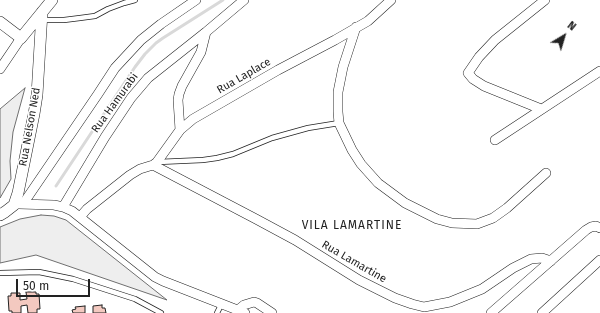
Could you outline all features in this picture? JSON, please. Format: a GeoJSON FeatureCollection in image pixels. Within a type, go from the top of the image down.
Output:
{"type":"FeatureCollection","features":[{"type":"Feature","properties":{"kind":"street"},"geometry":{"type":"LineString","coordinates":[[0,69],[21,38],[42,16],[52,0]]}},
{"type":"Feature","properties":{"kind":"street","name":"Rua Hamurabi"},"geometry":{"type":"LineString","coordinates":[[18,204],[98,94],[115,68],[141,40],[196,0]]}},
{"type":"Feature","properties":{"kind":"street","name":"Rua Hamurabi"},"geometry":{"type":"LineString","coordinates":[[63,207],[105,137],[131,98],[148,78],[244,0]]}},
{"type":"Feature","properties":{"kind":"street","name":"Rua Laplace"},"geometry":{"type":"LineString","coordinates":[[155,163],[180,130],[193,119],[284,66],[335,40],[368,20],[392,0]]}},
{"type":"Feature","properties":{"kind":"street"},"geometry":{"type":"LineString","coordinates":[[541,109],[484,86],[473,79],[468,73],[479,57],[495,40],[545,0]]}},
{"type":"Feature","properties":{"kind":"street","name":"Rua Nelson Ned"},"geometry":{"type":"LineString","coordinates":[[18,204],[18,193],[37,95],[42,16]]}},
{"type":"Feature","properties":{"kind":"street"},"geometry":{"type":"LineString","coordinates":[[0,22],[21,38],[32,40],[40,49]]}},
{"type":"Feature","properties":{"kind":"street"},"geometry":{"type":"LineString","coordinates":[[356,27],[343,67],[338,92],[339,122],[352,150],[361,164],[378,183],[392,194],[405,203],[437,219],[452,223],[477,224],[493,218],[507,208],[546,173]]}},
{"type":"Feature","properties":{"kind":"street"},"geometry":{"type":"LineString","coordinates":[[180,130],[178,94],[201,52],[205,42],[206,32]]}},
{"type":"Feature","properties":{"kind":"street"},"geometry":{"type":"LineString","coordinates":[[494,140],[600,71]]}},
{"type":"Feature","properties":{"kind":"street"},"geometry":{"type":"LineString","coordinates":[[80,217],[87,209],[130,175],[155,163]]}},
{"type":"Feature","properties":{"kind":"street","name":"Rua Lamartine"},"geometry":{"type":"LineString","coordinates":[[155,163],[295,240],[359,280],[394,298],[426,310],[482,289],[513,268],[531,259],[542,258],[551,261]]}},
{"type":"Feature","properties":{"kind":"street"},"geometry":{"type":"LineString","coordinates":[[0,215],[18,204],[54,205],[63,207],[80,217],[155,277],[241,311],[244,305],[254,302],[272,313]]}},
{"type":"Feature","properties":{"kind":"street"},"geometry":{"type":"LineString","coordinates":[[491,313],[586,230],[596,226],[600,228]]}},
{"type":"Feature","properties":{"kind":"street"},"geometry":{"type":"LineString","coordinates":[[542,313],[600,260]]}},
{"type":"Feature","properties":{"kind":"lane"},"geometry":{"type":"LineString","coordinates":[[42,16],[69,19],[95,16],[124,2],[135,0]]}},
{"type":"Feature","properties":{"kind":"lane"},"geometry":{"type":"LineString","coordinates":[[155,163],[217,158],[233,154],[272,138],[308,128],[339,122]]}},
{"type":"Feature","properties":{"kind":"lane"},"geometry":{"type":"LineString","coordinates":[[0,273],[39,272],[73,279],[135,299],[161,313]]}},
{"type":"Feature","properties":{"kind":"lane"},"geometry":{"type":"LineString","coordinates":[[217,313],[222,303]]}},
{"type":"Feature","properties":{"kind":"shaded area"},"geometry":{"type":"Polygon","coordinates":[[[25,88],[13,132],[10,161],[11,179],[0,198],[0,109],[25,88]]]}},
{"type":"Feature","properties":{"kind":"shaded area"},"geometry":{"type":"Polygon","coordinates":[[[41,215],[54,216],[66,220],[167,300],[36,255],[0,263],[0,227],[20,219],[41,215]]]}},
{"type":"Feature","properties":{"kind":"building"},"geometry":{"type":"Polygon","coordinates":[[[26,292],[36,292],[36,294],[39,294],[40,309],[37,309],[37,313],[28,313],[27,305],[21,306],[21,313],[12,313],[12,311],[9,311],[8,296],[11,296],[11,293],[20,293],[20,300],[27,299],[26,292]]]}},
{"type":"Feature","properties":{"kind":"building"},"geometry":{"type":"Polygon","coordinates":[[[102,305],[102,308],[105,308],[106,313],[93,313],[93,306],[102,305]]]}},
{"type":"Feature","properties":{"kind":"building"},"geometry":{"type":"Polygon","coordinates":[[[85,306],[85,313],[73,313],[72,310],[76,309],[75,307],[85,306]]]}},
{"type":"Feature","properties":{"kind":"waterway"},"geometry":{"type":"LineString","coordinates":[[56,186],[145,54],[163,38],[223,0]]}},
{"type":"Feature","properties":{"kind":"district","name":"VILA LAMARTINE"},"geometry":{"type":"Point","coordinates":[352,226]}}]}
